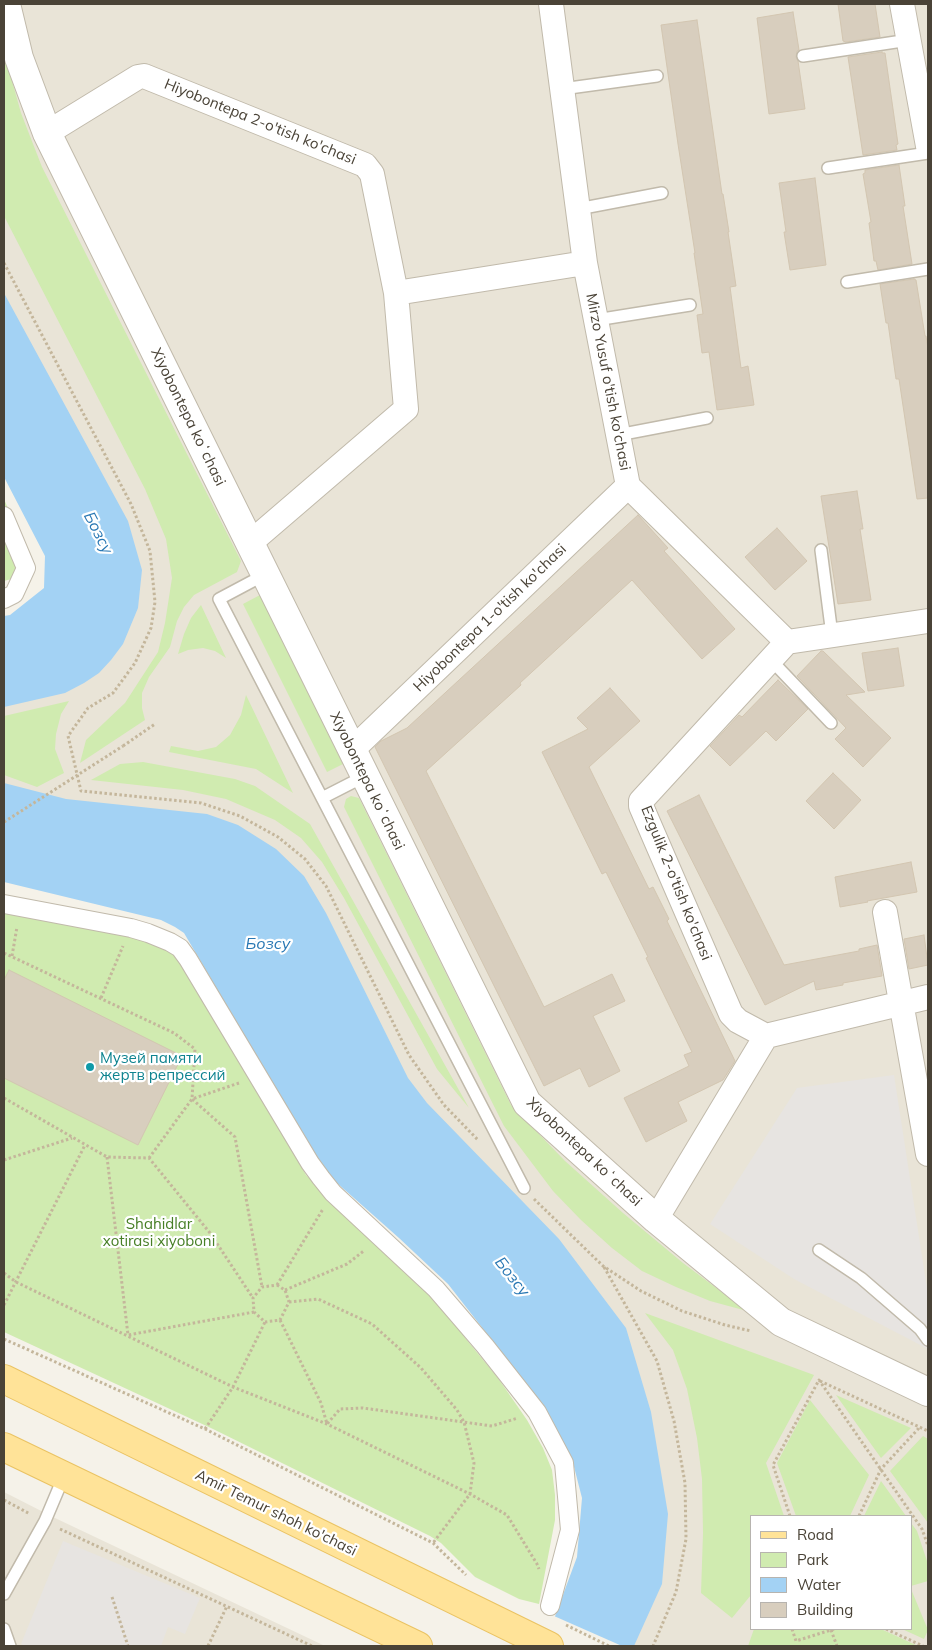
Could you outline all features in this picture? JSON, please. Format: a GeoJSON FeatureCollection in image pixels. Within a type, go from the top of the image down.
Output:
{"type":"FeatureCollection","features":[{"type":"Feature","properties":{"kind":"main road","name":"Amir Temur shoh ko'chasi"},"geometry":{"type":"LineString","coordinates":[[4,1379],[549,1646]]}},
{"type":"Feature","properties":{"kind":"main road"},"geometry":{"type":"LineString","coordinates":[[4,1447],[418,1646]]}},
{"type":"Feature","properties":{"kind":"street","name":"Xiyobontepa koʻchasi"},"geometry":{"type":"LineString","coordinates":[[6,4],[19,58],[48,133],[527,1103],[656,1220],[781,1322],[928,1392]]}},
{"type":"Feature","properties":{"kind":"street","name":"Mirzo Yusuf o'tish ko'chasi"},"geometry":{"type":"LineString","coordinates":[[551,4],[585,263],[628,486],[787,642]]}},
{"type":"Feature","properties":{"kind":"street"},"geometry":{"type":"LineString","coordinates":[[902,4],[928,146]]}},
{"type":"Feature","properties":{"kind":"street","name":"Hiyobontepa 2-o'tish ko'chasi"},"geometry":{"type":"LineString","coordinates":[[48,133],[138,77],[144,76],[365,165],[372,174],[396,294],[406,409],[250,542]]}},
{"type":"Feature","properties":{"kind":"street"},"geometry":{"type":"LineString","coordinates":[[396,294],[585,263]]}},
{"type":"Feature","properties":{"kind":"street","name":"Hiyobontepa 1-o'tish ko'chasi"},"geometry":{"type":"LineString","coordinates":[[352,750],[628,486]]}},
{"type":"Feature","properties":{"kind":"street"},"geometry":{"type":"LineString","coordinates":[[4,516],[26,568],[14,594],[4,598]]}},
{"type":"Feature","properties":{"kind":"street"},"geometry":{"type":"LineString","coordinates":[[787,642],[928,621]]}},
{"type":"Feature","properties":{"kind":"street","name":"Ezgulik 2-o'tish ko'chasi"},"geometry":{"type":"LineString","coordinates":[[766,1036],[738,1021],[731,1014],[641,806],[641,801],[787,642]]}},
{"type":"Feature","properties":{"kind":"street"},"geometry":{"type":"LineString","coordinates":[[12,905],[131,928],[160,936],[180,948],[188,958],[310,1163],[333,1193],[436,1289],[485,1346],[537,1412],[564,1463],[570,1530],[550,1606]]}},
{"type":"Feature","properties":{"kind":"street"},"geometry":{"type":"LineString","coordinates":[[885,912],[928,1154]]}},
{"type":"Feature","properties":{"kind":"street"},"geometry":{"type":"LineString","coordinates":[[656,1220],[766,1036],[928,997]]}},
{"type":"Feature","properties":{"kind":"lane"},"geometry":{"type":"LineString","coordinates":[[803,56],[909,40]]}},
{"type":"Feature","properties":{"kind":"lane"},"geometry":{"type":"LineString","coordinates":[[562,89],[657,76]]}},
{"type":"Feature","properties":{"kind":"lane"},"geometry":{"type":"LineString","coordinates":[[828,168],[928,153]]}},
{"type":"Feature","properties":{"kind":"lane"},"geometry":{"type":"LineString","coordinates":[[578,209],[662,194]]}},
{"type":"Feature","properties":{"kind":"lane"},"geometry":{"type":"LineString","coordinates":[[847,282],[928,269]]}},
{"type":"Feature","properties":{"kind":"lane"},"geometry":{"type":"LineString","coordinates":[[596,320],[690,305]]}},
{"type":"Feature","properties":{"kind":"lane"},"geometry":{"type":"LineString","coordinates":[[618,435],[707,418]]}},
{"type":"Feature","properties":{"kind":"lane"},"geometry":{"type":"LineString","coordinates":[[821,550],[832,635]]}},
{"type":"Feature","properties":{"kind":"lane"},"geometry":{"type":"LineString","coordinates":[[266,574],[219,599],[524,1188]]}},
{"type":"Feature","properties":{"kind":"lane"},"geometry":{"type":"LineString","coordinates":[[771,660],[831,723]]}},
{"type":"Feature","properties":{"kind":"lane"},"geometry":{"type":"LineString","coordinates":[[322,798],[365,776]]}},
{"type":"Feature","properties":{"kind":"lane"},"geometry":{"type":"LineString","coordinates":[[819,1250],[861,1278],[920,1329],[928,1340]]}},
{"type":"Feature","properties":{"kind":"lane"},"geometry":{"type":"LineString","coordinates":[[4,1594],[45,1522],[64,1476]]}},
{"type":"Feature","properties":{"kind":"lane"},"geometry":{"type":"LineString","coordinates":[[4,1629],[10,1646]]}},
{"type":"Feature","properties":{"kind":"path"},"geometry":{"type":"LineString","coordinates":[[4,262],[131,504],[150,552],[155,602],[151,628],[135,664],[113,693],[88,708],[68,736],[81,791],[201,803],[240,816],[278,837],[305,859],[326,886],[409,1056],[444,1105],[484,1147]]}},
{"type":"Feature","properties":{"kind":"path"},"geometry":{"type":"LineString","coordinates":[[4,822],[155,724]]}},
{"type":"Feature","properties":{"kind":"path"},"geometry":{"type":"LineString","coordinates":[[12,905],[12,956]]}},
{"type":"Feature","properties":{"kind":"path"},"geometry":{"type":"LineString","coordinates":[[101,998],[131,928]]}},
{"type":"Feature","properties":{"kind":"path"},"geometry":{"type":"LineString","coordinates":[[4,953],[174,1033],[194,1049],[192,1099],[149,1158]]}},
{"type":"Feature","properties":{"kind":"path"},"geometry":{"type":"LineString","coordinates":[[192,1099],[258,1076]]}},
{"type":"Feature","properties":{"kind":"path"},"geometry":{"type":"LineString","coordinates":[[4,1098],[106,1157],[149,1158],[210,1233],[253,1298],[254,1312],[265,1322],[280,1320]]}},
{"type":"Feature","properties":{"kind":"path"},"geometry":{"type":"LineString","coordinates":[[192,1099],[234,1137],[262,1287]]}},
{"type":"Feature","properties":{"kind":"path"},"geometry":{"type":"LineString","coordinates":[[4,1160],[73,1137]]}},
{"type":"Feature","properties":{"kind":"path"},"geometry":{"type":"LineString","coordinates":[[4,1305],[86,1145]]}},
{"type":"Feature","properties":{"kind":"path"},"geometry":{"type":"LineString","coordinates":[[106,1157],[128,1335]]}},
{"type":"Feature","properties":{"kind":"path"},"geometry":{"type":"LineString","coordinates":[[524,1188],[550,1216],[604,1266],[641,1291],[682,1311],[725,1325],[758,1332]]}},
{"type":"Feature","properties":{"kind":"path"},"geometry":{"type":"LineString","coordinates":[[277,1286],[333,1193]]}},
{"type":"Feature","properties":{"kind":"path"},"geometry":{"type":"LineString","coordinates":[[285,1290],[348,1264],[380,1238]]}},
{"type":"Feature","properties":{"kind":"path"},"geometry":{"type":"LineString","coordinates":[[604,1266],[657,1362],[674,1421],[685,1483],[686,1539],[676,1592],[653,1646]]}},
{"type":"Feature","properties":{"kind":"path"},"geometry":{"type":"LineString","coordinates":[[4,1273],[16,1282],[233,1387],[327,1424],[470,1494],[507,1515],[537,1564],[550,1606]]}},
{"type":"Feature","properties":{"kind":"path"},"geometry":{"type":"LineString","coordinates":[[253,1298],[262,1287],[277,1286],[285,1290],[289,1302],[280,1320]]}},
{"type":"Feature","properties":{"kind":"path"},"geometry":{"type":"LineString","coordinates":[[289,1302],[318,1299],[372,1324],[421,1368],[457,1410],[464,1422],[474,1463],[470,1494],[433,1543]]}},
{"type":"Feature","properties":{"kind":"path"},"geometry":{"type":"LineString","coordinates":[[128,1335],[254,1312]]}},
{"type":"Feature","properties":{"kind":"path"},"geometry":{"type":"LineString","coordinates":[[280,1320],[322,1403],[327,1424]]}},
{"type":"Feature","properties":{"kind":"path"},"geometry":{"type":"LineString","coordinates":[[205,1429],[233,1387],[265,1322]]}},
{"type":"Feature","properties":{"kind":"path"},"geometry":{"type":"LineString","coordinates":[[4,1339],[205,1429],[433,1543],[464,1574]]}},
{"type":"Feature","properties":{"kind":"path"},"geometry":{"type":"LineString","coordinates":[[819,1380],[928,1431]]}},
{"type":"Feature","properties":{"kind":"path"},"geometry":{"type":"LineString","coordinates":[[819,1380],[922,1529],[928,1546]]}},
{"type":"Feature","properties":{"kind":"path"},"geometry":{"type":"LineString","coordinates":[[790,1515],[774,1465],[819,1380]]}},
{"type":"Feature","properties":{"kind":"path"},"geometry":{"type":"LineString","coordinates":[[327,1424],[340,1409],[363,1408],[492,1426],[537,1412]]}},
{"type":"Feature","properties":{"kind":"path"},"geometry":{"type":"LineString","coordinates":[[859,1515],[881,1469],[920,1427]]}},
{"type":"Feature","properties":{"kind":"path"},"geometry":{"type":"LineString","coordinates":[[4,1500],[45,1522],[312,1646]]}},
{"type":"Feature","properties":{"kind":"path"},"geometry":{"type":"LineString","coordinates":[[112,1597],[128,1646]]}},
{"type":"Feature","properties":{"kind":"path"},"geometry":{"type":"LineString","coordinates":[[208,1646],[226,1606]]}},
{"type":"Feature","properties":{"kind":"path"},"geometry":{"type":"LineString","coordinates":[[792,1630],[796,1641],[829,1630]]}},
{"type":"Feature","properties":{"kind":"path"},"geometry":{"type":"LineString","coordinates":[[832,1630],[837,1646]]}},
{"type":"Feature","properties":{"kind":"path"},"geometry":{"type":"LineString","coordinates":[[888,1630],[923,1646]]}},
{"type":"Feature","properties":{"kind":"shaded area"},"geometry":{"type":"Polygon","coordinates":[[[4,4],[928,4],[928,1646],[609,1646],[635,1592],[528,1252],[302,932],[4,802],[4,687],[88,661],[4,300],[4,4]]]}},
{"type":"Feature","properties":{"kind":"shaded area"},"geometry":{"type":"Polygon","coordinates":[[[894,1075],[928,1295],[928,1349],[794,1279],[710,1224],[797,1088],[894,1075]]]}},
{"type":"Feature","properties":{"kind":"shaded area"},"geometry":{"type":"Polygon","coordinates":[[[4,1492],[55,1518],[325,1646],[4,1646],[4,1492]]]}},
{"type":"Feature","properties":{"kind":"shaded area"},"geometry":{"type":"Polygon","coordinates":[[[63,1541],[200,1598],[185,1634],[168,1627],[161,1646],[25,1646],[21,1644],[63,1541]]]}},
{"type":"Feature","properties":{"kind":"green space"},"geometry":{"type":"Polygon","coordinates":[[[4,52],[21,113],[42,167],[241,561],[237,572],[194,595],[184,607],[177,621],[170,647],[149,677],[142,693],[142,708],[145,720],[80,763],[86,740],[125,703],[158,652],[172,578],[166,539],[145,489],[4,216],[4,52]]]}},
{"type":"Feature","properties":{"kind":"green space"},"geometry":{"type":"Polygon","coordinates":[[[4,499],[23,544],[15,578],[4,581],[4,499]]]}},
{"type":"Feature","properties":{"kind":"green space"},"geometry":{"type":"Polygon","coordinates":[[[260,595],[343,764],[327,772],[243,604],[260,595]]]}},
{"type":"Feature","properties":{"kind":"green space"},"geometry":{"type":"Polygon","coordinates":[[[201,605],[226,658],[215,651],[203,648],[188,650],[178,654],[191,618],[201,605]]]}},
{"type":"Feature","properties":{"kind":"green space"},"geometry":{"type":"Polygon","coordinates":[[[246,695],[293,793],[256,769],[169,752],[171,746],[198,751],[216,747],[230,735],[241,715],[246,695]]]}},
{"type":"Feature","properties":{"kind":"green space"},"geometry":{"type":"Polygon","coordinates":[[[69,701],[61,714],[56,734],[55,749],[64,773],[37,787],[4,775],[4,716],[69,701]]]}},
{"type":"Feature","properties":{"kind":"green space"},"geometry":{"type":"Polygon","coordinates":[[[143,762],[235,779],[255,786],[310,824],[469,1108],[437,1069],[344,898],[322,862],[301,838],[275,820],[226,799],[183,790],[91,780],[120,764],[143,762]]]}},
{"type":"Feature","properties":{"kind":"green space"},"geometry":{"type":"Polygon","coordinates":[[[351,796],[359,798],[511,1105],[565,1161],[623,1213],[683,1263],[747,1311],[710,1301],[642,1271],[612,1248],[553,1191],[504,1126],[344,807],[346,799],[351,796]]]}},
{"type":"Feature","properties":{"kind":"green space","name":"Shahidlar xotirasi xiyoboni"},"geometry":{"type":"Polygon","coordinates":[[[4,900],[140,937],[173,951],[221,1027],[253,1086],[256,1086],[306,1175],[370,1239],[392,1255],[440,1304],[498,1378],[527,1420],[543,1448],[552,1470],[555,1520],[539,1604],[519,1599],[475,1577],[441,1543],[430,1536],[213,1429],[4,1332],[4,900]]]}},
{"type":"Feature","properties":{"kind":"green space"},"geometry":{"type":"Polygon","coordinates":[[[645,1313],[814,1375],[766,1463],[784,1515],[750,1515],[750,1596],[732,1618],[701,1593],[702,1479],[697,1438],[687,1389],[673,1350],[645,1313]]]}},
{"type":"Feature","properties":{"kind":"green space"},"geometry":{"type":"Polygon","coordinates":[[[836,1395],[911,1428],[881,1458],[836,1395]]]}},
{"type":"Feature","properties":{"kind":"green space"},"geometry":{"type":"Polygon","coordinates":[[[810,1400],[869,1475],[850,1515],[796,1515],[777,1463],[810,1400]]]}},
{"type":"Feature","properties":{"kind":"green space"},"geometry":{"type":"Polygon","coordinates":[[[923,1436],[928,1439],[928,1523],[890,1471],[923,1436]]]}},
{"type":"Feature","properties":{"kind":"green space"},"geometry":{"type":"Polygon","coordinates":[[[881,1481],[905,1515],[864,1515],[881,1481]]]}},
{"type":"Feature","properties":{"kind":"green space"},"geometry":{"type":"Polygon","coordinates":[[[912,1524],[917,1531],[928,1564],[928,1581],[912,1586],[912,1524]]]}},
{"type":"Feature","properties":{"kind":"green space"},"geometry":{"type":"Polygon","coordinates":[[[912,1591],[928,1630],[924,1639],[904,1630],[912,1630],[912,1591]]]}},
{"type":"Feature","properties":{"kind":"green space"},"geometry":{"type":"Polygon","coordinates":[[[754,1630],[883,1630],[918,1646],[748,1646],[754,1630]]]}},
{"type":"Feature","properties":{"kind":"water","name":"Бозсу"},"geometry":{"type":"Polygon","coordinates":[[[4,293],[128,521],[142,570],[138,608],[123,644],[99,673],[65,693],[4,707],[4,616],[10,615],[44,588],[45,556],[4,477],[4,293]]]}},
{"type":"Feature","properties":{"kind":"water","name":"Бозсу"},"geometry":{"type":"Polygon","coordinates":[[[4,783],[66,799],[207,814],[238,825],[276,849],[304,876],[326,913],[408,1078],[427,1103],[559,1239],[626,1328],[651,1412],[668,1514],[662,1584],[634,1646],[544,1646],[577,1557],[582,1498],[572,1459],[536,1400],[448,1284],[337,1183],[317,1159],[184,933],[161,920],[4,882],[4,783]]]}},
{"type":"Feature","properties":{"kind":"pier"},"geometry":{"type":"Polygon","coordinates":[[[554,1616],[622,1646],[542,1646],[554,1616]]]}},
{"type":"Feature","properties":{"kind":"building"},"geometry":{"type":"Polygon","coordinates":[[[838,4],[875,4],[880,37],[843,41],[838,4]]]}},
{"type":"Feature","properties":{"kind":"building"},"geometry":{"type":"Polygon","coordinates":[[[793,12],[799,50],[796,57],[805,109],[769,114],[757,18],[793,12]]]}},
{"type":"Feature","properties":{"kind":"building"},"geometry":{"type":"Polygon","coordinates":[[[697,20],[736,286],[730,287],[741,368],[748,366],[754,405],[717,410],[709,352],[702,353],[697,315],[703,314],[661,25],[697,20]]]}},
{"type":"Feature","properties":{"kind":"building"},"geometry":{"type":"Polygon","coordinates":[[[885,53],[898,144],[896,145],[897,150],[863,155],[848,57],[885,53]]]}},
{"type":"Feature","properties":{"kind":"building"},"geometry":{"type":"Polygon","coordinates":[[[899,165],[912,264],[878,270],[876,261],[874,261],[869,223],[871,222],[863,174],[865,170],[899,165]]]}},
{"type":"Feature","properties":{"kind":"building"},"geometry":{"type":"Polygon","coordinates":[[[815,178],[826,265],[790,270],[779,183],[815,178]]]}},
{"type":"Feature","properties":{"kind":"building"},"geometry":{"type":"Polygon","coordinates":[[[916,280],[928,348],[928,498],[917,499],[899,379],[896,379],[880,284],[916,280]]]}},
{"type":"Feature","properties":{"kind":"building"},"geometry":{"type":"Polygon","coordinates":[[[857,491],[863,529],[860,529],[871,600],[838,604],[821,496],[857,491]]]}},
{"type":"Feature","properties":{"kind":"building"},"geometry":{"type":"Polygon","coordinates":[[[638,515],[668,548],[664,551],[735,629],[702,659],[632,580],[520,683],[521,685],[426,771],[544,1007],[612,974],[625,1001],[593,1016],[620,1071],[589,1087],[580,1068],[544,1086],[375,747],[381,741],[407,728],[638,515]]]}},
{"type":"Feature","properties":{"kind":"building"},"geometry":{"type":"Polygon","coordinates":[[[777,528],[807,561],[775,590],[745,557],[777,528]]]}},
{"type":"Feature","properties":{"kind":"building"},"geometry":{"type":"Polygon","coordinates":[[[898,648],[904,686],[868,691],[862,653],[898,648]]]}},
{"type":"Feature","properties":{"kind":"building"},"geometry":{"type":"Polygon","coordinates":[[[821,651],[865,692],[846,695],[891,738],[863,767],[835,739],[846,728],[797,676],[821,651]]]}},
{"type":"Feature","properties":{"kind":"building"},"geometry":{"type":"Polygon","coordinates":[[[778,680],[808,709],[776,741],[766,731],[730,766],[710,746],[739,715],[742,717],[778,680]]]}},
{"type":"Feature","properties":{"kind":"building"},"geometry":{"type":"Polygon","coordinates":[[[610,688],[640,721],[589,767],[649,889],[653,887],[669,919],[667,921],[735,1061],[723,1080],[678,1102],[687,1121],[646,1142],[624,1098],[689,1066],[684,1055],[692,1052],[606,872],[602,874],[542,752],[588,729],[577,718],[610,688]]]}},
{"type":"Feature","properties":{"kind":"building"},"geometry":{"type":"Polygon","coordinates":[[[833,773],[861,800],[834,829],[806,801],[833,773]]]}},
{"type":"Feature","properties":{"kind":"building"},"geometry":{"type":"Polygon","coordinates":[[[699,795],[784,965],[859,951],[859,949],[877,945],[882,976],[816,990],[814,981],[765,1005],[667,811],[699,795]]]}},
{"type":"Feature","properties":{"kind":"building"},"geometry":{"type":"Polygon","coordinates":[[[911,862],[917,892],[840,907],[835,877],[911,862]]]}},
{"type":"Feature","properties":{"kind":"building"},"geometry":{"type":"Polygon","coordinates":[[[924,935],[928,965],[909,969],[904,939],[924,935]]]}},
{"type":"Feature","properties":{"kind":"building","name":"Музей памяти жертв репрессий"},"geometry":{"type":"Polygon","coordinates":[[[9,970],[182,1056],[138,1145],[4,1078],[4,980],[9,970]]]}},
{"type":"Feature","properties":{"kind":"place","name":"Музей памяти жертв репрессий"},"geometry":{"type":"Point","coordinates":[90,1067]}}]}
